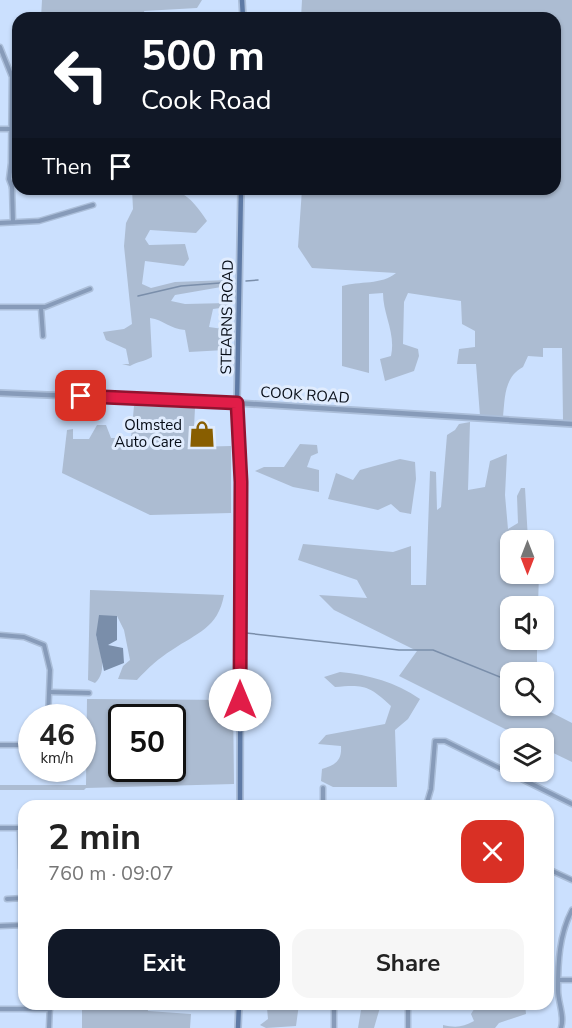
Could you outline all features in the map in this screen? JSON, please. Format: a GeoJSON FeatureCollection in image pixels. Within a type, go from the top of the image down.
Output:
{"type":"FeatureCollection","features":[{"type":"Feature","properties":{"kind":"main road","name":"STEARNS ROAD"},"geometry":{"type":"LineString","coordinates":[[240,800],[241,482],[237,403],[241,195]]}},
{"type":"Feature","properties":{"kind":"main road"},"geometry":{"type":"LineString","coordinates":[[238,1028],[239,1010]]}},
{"type":"Feature","properties":{"kind":"street"},"geometry":{"type":"LineString","coordinates":[[0,47],[12,77],[12,164],[9,179],[12,186]]}},
{"type":"Feature","properties":{"kind":"street"},"geometry":{"type":"LineString","coordinates":[[0,129],[12,129]]}},
{"type":"Feature","properties":{"kind":"street"},"geometry":{"type":"LineString","coordinates":[[12,195],[13,222]]}},
{"type":"Feature","properties":{"kind":"street"},"geometry":{"type":"LineString","coordinates":[[0,223],[39,221],[93,205]]}},
{"type":"Feature","properties":{"kind":"street"},"geometry":{"type":"LineString","coordinates":[[0,307],[41,308],[90,289]]}},
{"type":"Feature","properties":{"kind":"street"},"geometry":{"type":"LineString","coordinates":[[41,308],[43,336]]}},
{"type":"Feature","properties":{"kind":"street","name":"COOK ROAD"},"geometry":{"type":"LineString","coordinates":[[0,393],[237,403],[572,424]]}},
{"type":"Feature","properties":{"kind":"street"},"geometry":{"type":"LineString","coordinates":[[0,635],[11,635],[44,645],[50,670],[49,704]]}},
{"type":"Feature","properties":{"kind":"street"},"geometry":{"type":"LineString","coordinates":[[50,692],[89,693]]}},
{"type":"Feature","properties":{"kind":"street"},"geometry":{"type":"LineString","coordinates":[[428,800],[432,789],[435,741],[445,741],[572,804]]}},
{"type":"Feature","properties":{"kind":"street"},"geometry":{"type":"LineString","coordinates":[[0,744],[18,745]]}},
{"type":"Feature","properties":{"kind":"street"},"geometry":{"type":"LineString","coordinates":[[322,788],[323,800]]}},
{"type":"Feature","properties":{"kind":"street"},"geometry":{"type":"LineString","coordinates":[[0,828],[18,828]]}},
{"type":"Feature","properties":{"kind":"street"},"geometry":{"type":"LineString","coordinates":[[554,872],[572,880]]}},
{"type":"Feature","properties":{"kind":"street"},"geometry":{"type":"LineString","coordinates":[[8,898],[18,898]]}},
{"type":"Feature","properties":{"kind":"street"},"geometry":{"type":"LineString","coordinates":[[561,1028],[563,1021],[558,991],[561,940],[572,910]]}},
{"type":"Feature","properties":{"kind":"street"},"geometry":{"type":"LineString","coordinates":[[0,926],[18,925]]}},
{"type":"Feature","properties":{"kind":"street"},"geometry":{"type":"LineString","coordinates":[[559,980],[572,980]]}},
{"type":"Feature","properties":{"kind":"street"},"geometry":{"type":"LineString","coordinates":[[0,1009],[18,1009]]}},
{"type":"Feature","properties":{"kind":"street"},"geometry":{"type":"LineString","coordinates":[[49,1028],[50,1010]]}},
{"type":"Feature","properties":{"kind":"street"},"geometry":{"type":"LineString","coordinates":[[334,1010],[334,1028]]}},
{"type":"Feature","properties":{"kind":"street"},"geometry":{"type":"LineString","coordinates":[[408,1010],[408,1028]]}},
{"type":"Feature","properties":{"kind":"shaded area"},"geometry":{"type":"Polygon","coordinates":[[[42,0],[202,0],[197,8],[144,12],[41,12],[42,0]]]}},
{"type":"Feature","properties":{"kind":"shaded area"},"geometry":{"type":"Polygon","coordinates":[[[302,0],[572,0],[572,420],[563,420],[562,348],[543,348],[543,357],[528,356],[523,367],[512,376],[509,382],[503,417],[480,416],[476,364],[457,364],[459,349],[475,347],[475,331],[462,324],[461,301],[408,293],[404,302],[403,344],[418,349],[419,356],[414,371],[385,381],[380,359],[391,356],[391,332],[383,293],[369,294],[369,373],[342,366],[342,286],[377,281],[396,273],[312,268],[298,247],[302,195],[561,195],[561,12],[301,12],[302,0]]]}},
{"type":"Feature","properties":{"kind":"shaded area"},"geometry":{"type":"Polygon","coordinates":[[[132,195],[184,195],[199,209],[207,221],[196,233],[150,230],[145,239],[149,245],[185,244],[189,259],[184,266],[145,261],[142,284],[151,288],[175,282],[228,280],[227,286],[175,295],[171,301],[185,304],[228,303],[228,307],[213,309],[209,327],[230,330],[225,350],[189,352],[185,330],[150,318],[152,357],[149,359],[130,366],[122,364],[129,364],[126,349],[106,340],[103,332],[124,329],[132,324],[124,246],[126,223],[133,209],[132,195]]]}},
{"type":"Feature","properties":{"kind":"shaded area"},"geometry":{"type":"Polygon","coordinates":[[[134,406],[195,408],[193,447],[231,446],[231,513],[150,515],[62,473],[67,430],[73,429],[73,439],[89,439],[97,425],[106,425],[111,438],[131,438],[134,406]]]}},
{"type":"Feature","properties":{"kind":"shaded area"},"geometry":{"type":"Polygon","coordinates":[[[470,422],[468,490],[485,487],[490,461],[507,454],[505,495],[508,529],[518,523],[517,496],[521,488],[525,488],[527,530],[500,530],[500,584],[539,584],[538,596],[500,596],[500,650],[537,650],[537,662],[500,662],[500,716],[554,716],[554,714],[572,723],[572,762],[554,753],[554,728],[503,728],[399,676],[417,651],[334,610],[319,595],[367,598],[357,580],[298,560],[303,544],[393,552],[411,546],[411,585],[426,585],[430,471],[436,472],[437,510],[441,507],[447,435],[459,424],[470,422]]]}},
{"type":"Feature","properties":{"kind":"shaded area"},"geometry":{"type":"Polygon","coordinates":[[[300,444],[317,445],[318,453],[311,456],[307,467],[319,470],[319,492],[293,487],[255,471],[264,467],[284,467],[300,444]]]}},
{"type":"Feature","properties":{"kind":"shaded area"},"geometry":{"type":"Polygon","coordinates":[[[400,459],[415,462],[416,479],[411,514],[400,512],[391,504],[378,510],[328,499],[336,473],[353,480],[360,470],[400,459]]]}},
{"type":"Feature","properties":{"kind":"shaded area"},"geometry":{"type":"Polygon","coordinates":[[[90,590],[224,595],[217,615],[205,629],[163,656],[137,680],[118,679],[123,666],[130,660],[124,630],[117,616],[96,635],[102,666],[95,683],[88,680],[90,590]]]}},
{"type":"Feature","properties":{"kind":"shaded area"},"geometry":{"type":"Polygon","coordinates":[[[99,615],[117,616],[117,640],[108,645],[123,648],[124,663],[104,671],[96,635],[99,615]]]}},
{"type":"Feature","properties":{"kind":"shaded area"},"geometry":{"type":"Polygon","coordinates":[[[340,672],[382,680],[420,699],[408,719],[395,730],[397,787],[333,787],[321,781],[322,769],[337,762],[341,751],[341,746],[318,744],[326,735],[385,724],[391,706],[372,690],[360,686],[335,687],[324,677],[340,672]]]}},
{"type":"Feature","properties":{"kind":"shaded area"},"geometry":{"type":"Polygon","coordinates":[[[87,699],[233,700],[234,784],[86,788],[84,790],[0,790],[0,785],[86,785],[86,782],[96,782],[96,704],[87,704],[87,699]]]}},
{"type":"Feature","properties":{"kind":"shaded area"},"geometry":{"type":"Polygon","coordinates":[[[82,1010],[148,1010],[191,1014],[190,1028],[82,1028],[82,1010]]]}},
{"type":"Feature","properties":{"kind":"shaded area"},"geometry":{"type":"Polygon","coordinates":[[[267,1010],[298,1010],[296,1026],[266,1028],[260,1025],[268,1019],[267,1010]]]}},
{"type":"Feature","properties":{"kind":"shaded area"},"geometry":{"type":"Polygon","coordinates":[[[361,1010],[379,1010],[374,1028],[358,1028],[361,1010]]]}},
{"type":"Feature","properties":{"kind":"shaded area"},"geometry":{"type":"Polygon","coordinates":[[[474,1010],[526,1010],[526,1014],[499,1023],[495,1028],[443,1028],[443,1025],[459,1026],[474,1021],[471,1014],[474,1010]]]}},
{"type":"Feature","properties":{"kind":"waterway"},"geometry":{"type":"LineString","coordinates":[[246,281],[258,280]]}},
{"type":"Feature","properties":{"kind":"waterway"},"geometry":{"type":"LineString","coordinates":[[138,296],[181,286],[233,282]]}},
{"type":"Feature","properties":{"kind":"waterway"},"geometry":{"type":"LineString","coordinates":[[246,633],[399,650],[433,650],[500,677]]}},
{"type":"Feature","properties":{"kind":"place","name":"Olmsted Auto Care"},"geometry":{"type":"Point","coordinates":[202,434]}},
{"type":"Feature","properties":{"kind":"route"},"geometry":{"type":"LineString","coordinates":[[81,396],[237,403],[241,482],[240,700]]}}]}
